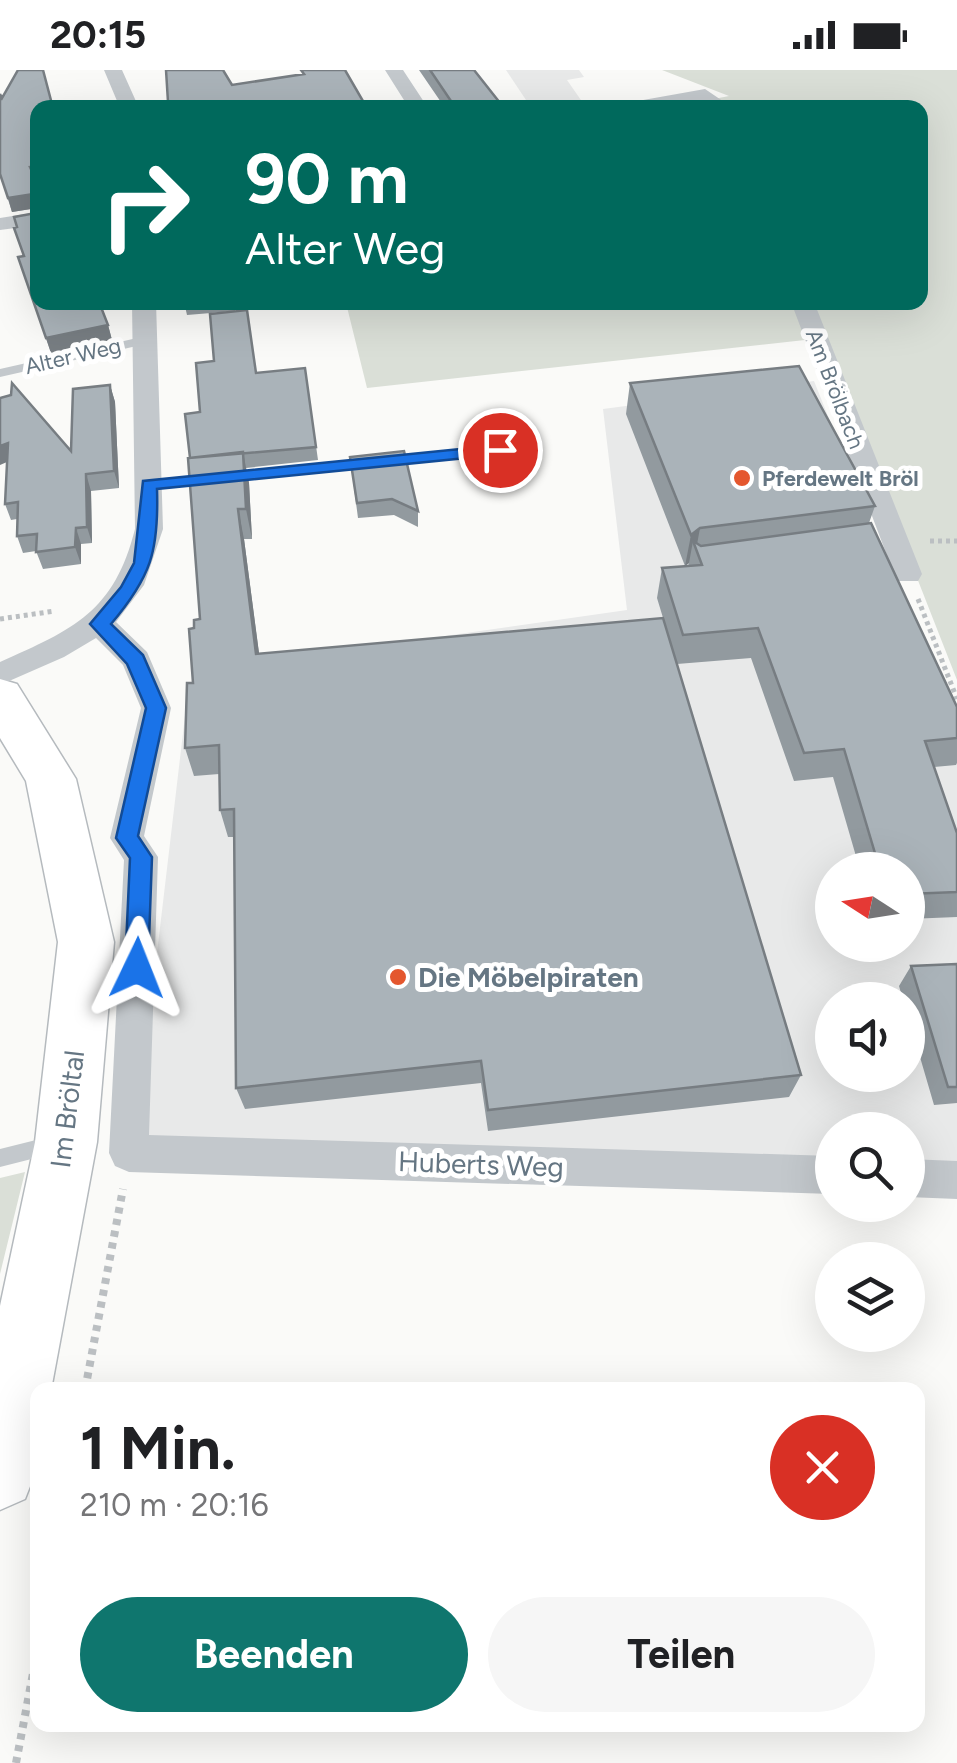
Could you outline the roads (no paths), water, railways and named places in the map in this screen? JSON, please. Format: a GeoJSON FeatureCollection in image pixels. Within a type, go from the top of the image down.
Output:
{"type":"FeatureCollection","features":[{"type":"Feature","properties":{"kind":"main road","name":"Im Bröltal"},"geometry":{"type":"LineString","coordinates":[[0,697],[51,779],[86,942],[66,1142],[0,1474]]}},
{"type":"Feature","properties":{"kind":"street"},"geometry":{"type":"LineString","coordinates":[[113,70],[126,100]]}},
{"type":"Feature","properties":{"kind":"street"},"geometry":{"type":"LineString","coordinates":[[394,70],[414,100]]}},
{"type":"Feature","properties":{"kind":"street"},"geometry":{"type":"LineString","coordinates":[[677,100],[705,95],[712,100]]}},
{"type":"Feature","properties":{"kind":"street"},"geometry":{"type":"LineString","coordinates":[[0,224],[30,219]]}},
{"type":"Feature","properties":{"kind":"street","name":"Alter Weg"},"geometry":{"type":"LineString","coordinates":[[0,674],[100,624],[129,591],[144,563],[149,529],[144,310]]}},
{"type":"Feature","properties":{"kind":"street","name":"Am Brölbach"},"geometry":{"type":"LineString","coordinates":[[805,310],[885,542],[908,574]]}},
{"type":"Feature","properties":{"kind":"street","name":"Huberts Weg"},"geometry":{"type":"LineString","coordinates":[[100,624],[136,660],[156,708],[127,838],[141,857],[129,1153],[815,1175]]}},
{"type":"Feature","properties":{"kind":"street"},"geometry":{"type":"LineString","coordinates":[[925,1179],[957,1180]]}},
{"type":"Feature","properties":{"kind":"lane","name":"Alter Weg"},"geometry":{"type":"LineString","coordinates":[[0,372],[146,340]]}},
{"type":"Feature","properties":{"kind":"lane"},"geometry":{"type":"LineString","coordinates":[[149,485],[500,450]]}},
{"type":"Feature","properties":{"kind":"lane"},"geometry":{"type":"LineString","coordinates":[[0,1158],[66,1142]]}},
{"type":"Feature","properties":{"kind":"place","name":"Pferdewelt Bröl"},"geometry":{"type":"Point","coordinates":[742,478]}},
{"type":"Feature","properties":{"kind":"place","name":"Die Möbelpiraten"},"geometry":{"type":"Point","coordinates":[398,977]}}]}
